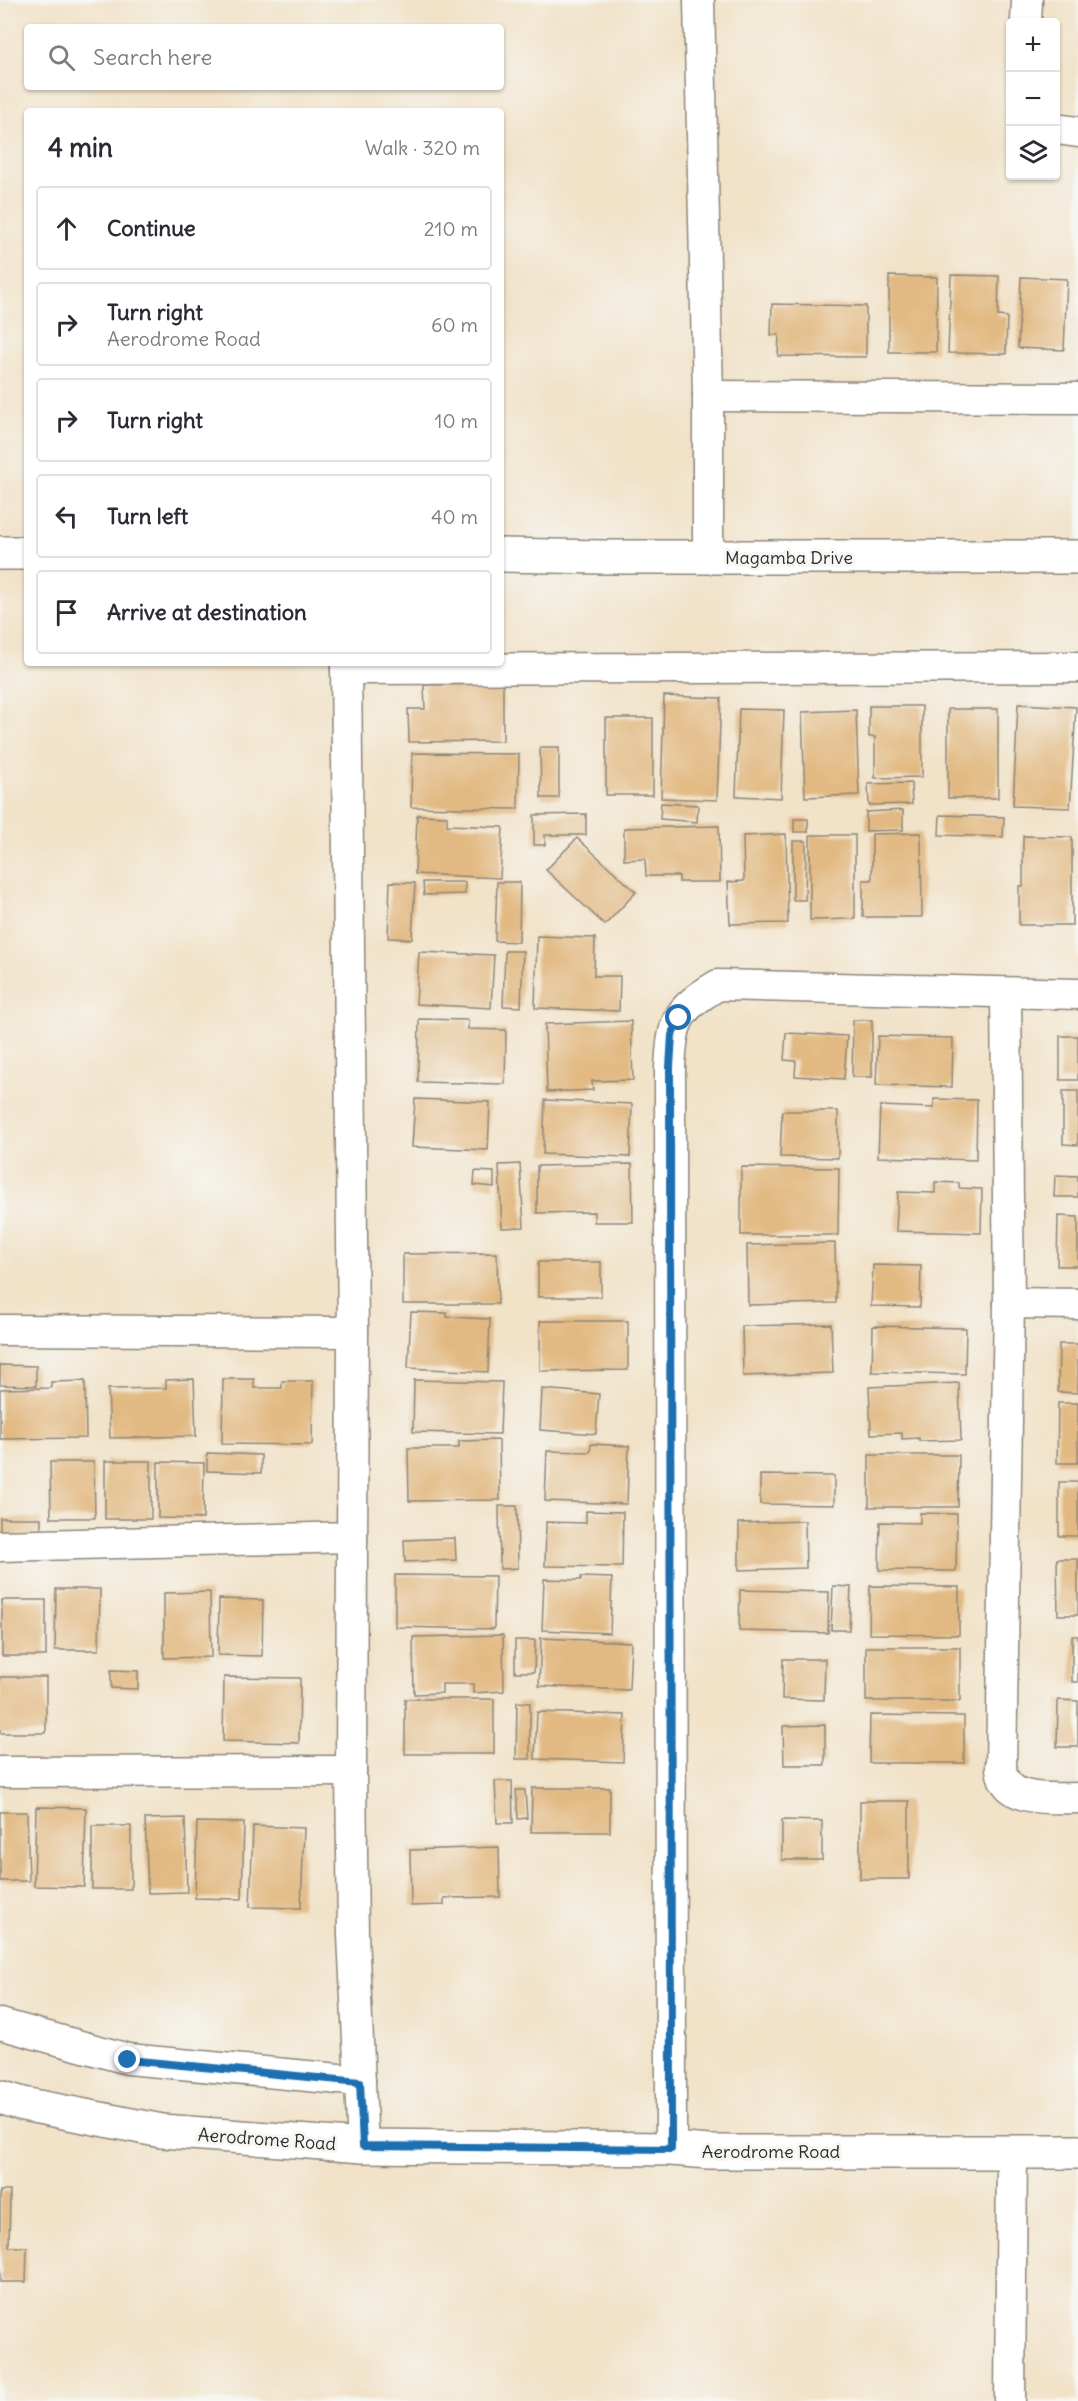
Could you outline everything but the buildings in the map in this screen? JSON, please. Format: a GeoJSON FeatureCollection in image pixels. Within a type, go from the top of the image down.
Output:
{"type":"FeatureCollection","features":[{"type":"Feature","properties":{"kind":"street"},"geometry":{"type":"LineString","coordinates":[[699,0],[708,396],[708,557]]}},
{"type":"Feature","properties":{"kind":"street"},"geometry":{"type":"LineString","coordinates":[[1026,18],[1027,0]]}},
{"type":"Feature","properties":{"kind":"street"},"geometry":{"type":"LineString","coordinates":[[1060,130],[1078,132]]}},
{"type":"Feature","properties":{"kind":"street"},"geometry":{"type":"LineString","coordinates":[[708,396],[1078,398]]}},
{"type":"Feature","properties":{"kind":"street"},"geometry":{"type":"LineString","coordinates":[[0,553],[24,553]]}},
{"type":"Feature","properties":{"kind":"street","name":"Magamba Drive"},"geometry":{"type":"LineString","coordinates":[[504,555],[1078,557]]}},
{"type":"Feature","properties":{"kind":"street"},"geometry":{"type":"LineString","coordinates":[[363,2146],[353,1935],[351,1771],[353,1332],[346,666],[1078,667]]}},
{"type":"Feature","properties":{"kind":"street"},"geometry":{"type":"LineString","coordinates":[[671,2149],[670,1067],[672,1035],[679,1018],[692,1001],[718,985],[1078,994]]}},
{"type":"Feature","properties":{"kind":"street"},"geometry":{"type":"LineString","coordinates":[[1006,993],[1009,1303],[1002,1777],[1008,1787],[1036,1798],[1078,1798]]}},
{"type":"Feature","properties":{"kind":"street"},"geometry":{"type":"LineString","coordinates":[[1009,1303],[1078,1304]]}},
{"type":"Feature","properties":{"kind":"street"},"geometry":{"type":"LineString","coordinates":[[0,1330],[353,1332]]}},
{"type":"Feature","properties":{"kind":"street"},"geometry":{"type":"LineString","coordinates":[[0,1546],[352,1538]]}},
{"type":"Feature","properties":{"kind":"street"},"geometry":{"type":"LineString","coordinates":[[0,1772],[351,1771]]}},
{"type":"Feature","properties":{"kind":"street"},"geometry":{"type":"LineString","coordinates":[[0,2024],[128,2060],[360,2082]]}},
{"type":"Feature","properties":{"kind":"street","name":"Aerodrome Road"},"geometry":{"type":"LineString","coordinates":[[0,2097],[23,2104],[162,2131],[363,2146],[671,2149],[709,2152],[1078,2152]]}},
{"type":"Feature","properties":{"kind":"street"},"geometry":{"type":"LineString","coordinates":[[1010,2401],[1012,2152]]}},
{"type":"Feature","properties":{"kind":"route"},"geometry":{"type":"LineString","coordinates":[[128,2060],[360,2082],[363,2146],[671,2149],[670,1067],[672,1035],[679,1018]]}}]}
